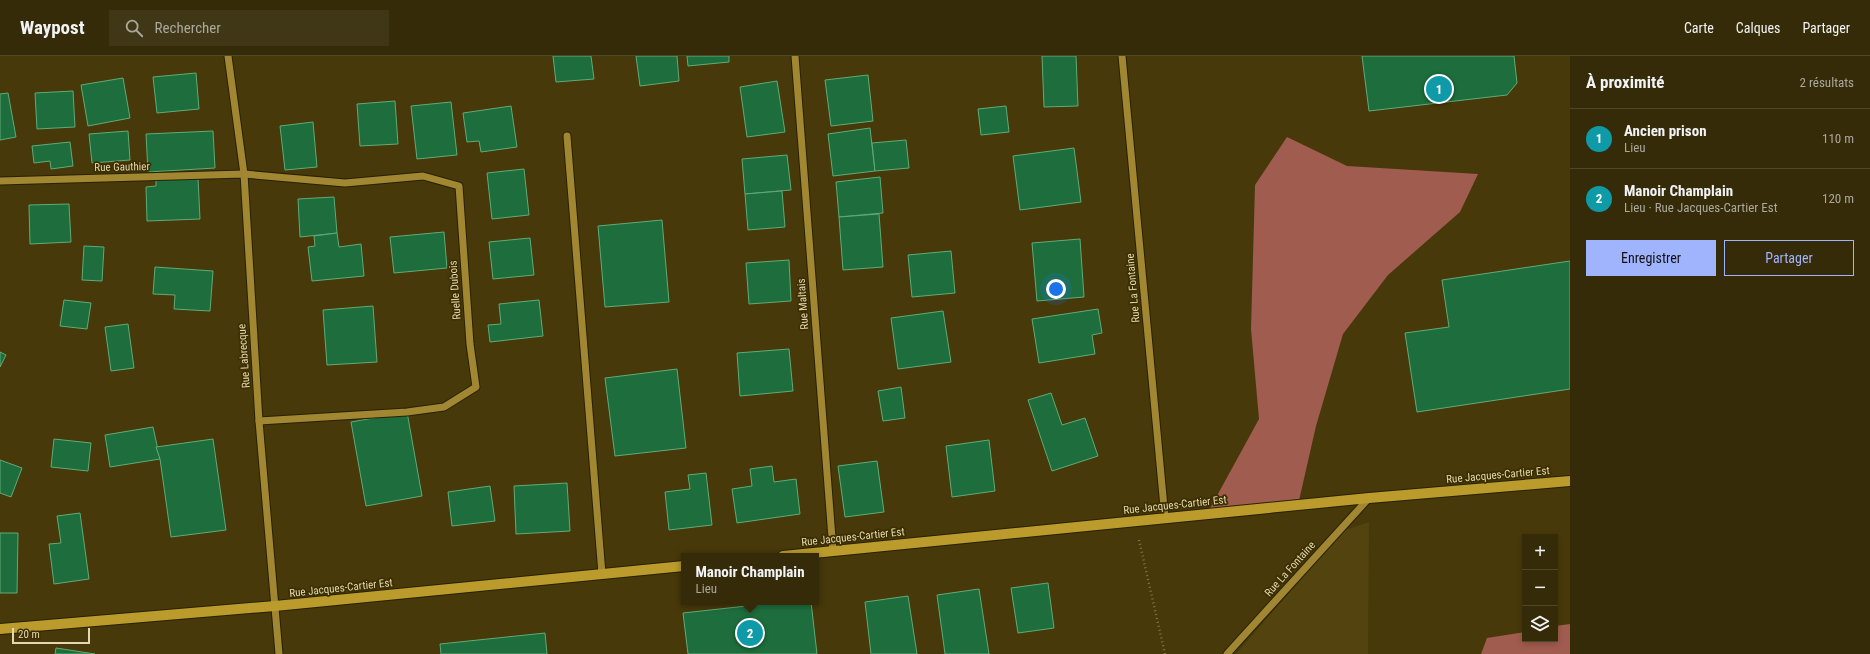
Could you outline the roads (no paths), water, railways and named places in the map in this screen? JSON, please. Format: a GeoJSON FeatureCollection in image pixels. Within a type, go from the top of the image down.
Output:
{"type":"FeatureCollection","features":[{"type":"Feature","properties":{"kind":"main road","name":"Rue Jacques-Cartier Est"},"geometry":{"type":"LineString","coordinates":[[813,553],[1369,498],[1570,481]]}},
{"type":"Feature","properties":{"kind":"main road","name":"Rue Jacques-Cartier Est"},"geometry":{"type":"LineString","coordinates":[[0,629],[274,606],[681,566]]}},
{"type":"Feature","properties":{"kind":"street","name":"Rue Labrecque"},"geometry":{"type":"LineString","coordinates":[[228,56],[244,174],[259,421],[279,654]]}},
{"type":"Feature","properties":{"kind":"street","name":"Rue Maltais"},"geometry":{"type":"LineString","coordinates":[[795,56],[833,551]]}},
{"type":"Feature","properties":{"kind":"street","name":"Rue La Fontaine"},"geometry":{"type":"LineString","coordinates":[[1122,56],[1165,518]]}},
{"type":"Feature","properties":{"kind":"street"},"geometry":{"type":"LineString","coordinates":[[567,136],[602,574]]}},
{"type":"Feature","properties":{"kind":"street","name":"Rue Gauthier"},"geometry":{"type":"LineString","coordinates":[[0,181],[244,174]]}},
{"type":"Feature","properties":{"kind":"street","name":"Ruelle Dubois"},"geometry":{"type":"LineString","coordinates":[[244,174],[345,183],[423,176],[459,186],[470,344],[476,387],[444,407],[407,412],[259,421]]}},
{"type":"Feature","properties":{"kind":"street","name":"Rue La Fontaine"},"geometry":{"type":"LineString","coordinates":[[1227,654],[1369,498]]}},
{"type":"Feature","properties":{"kind":"place","name":"Ancien prison"},"geometry":{"type":"Point","coordinates":[1439,89]}},
{"type":"Feature","properties":{"kind":"place","name":"Manoir Champlain"},"geometry":{"type":"Point","coordinates":[750,633]}}]}
